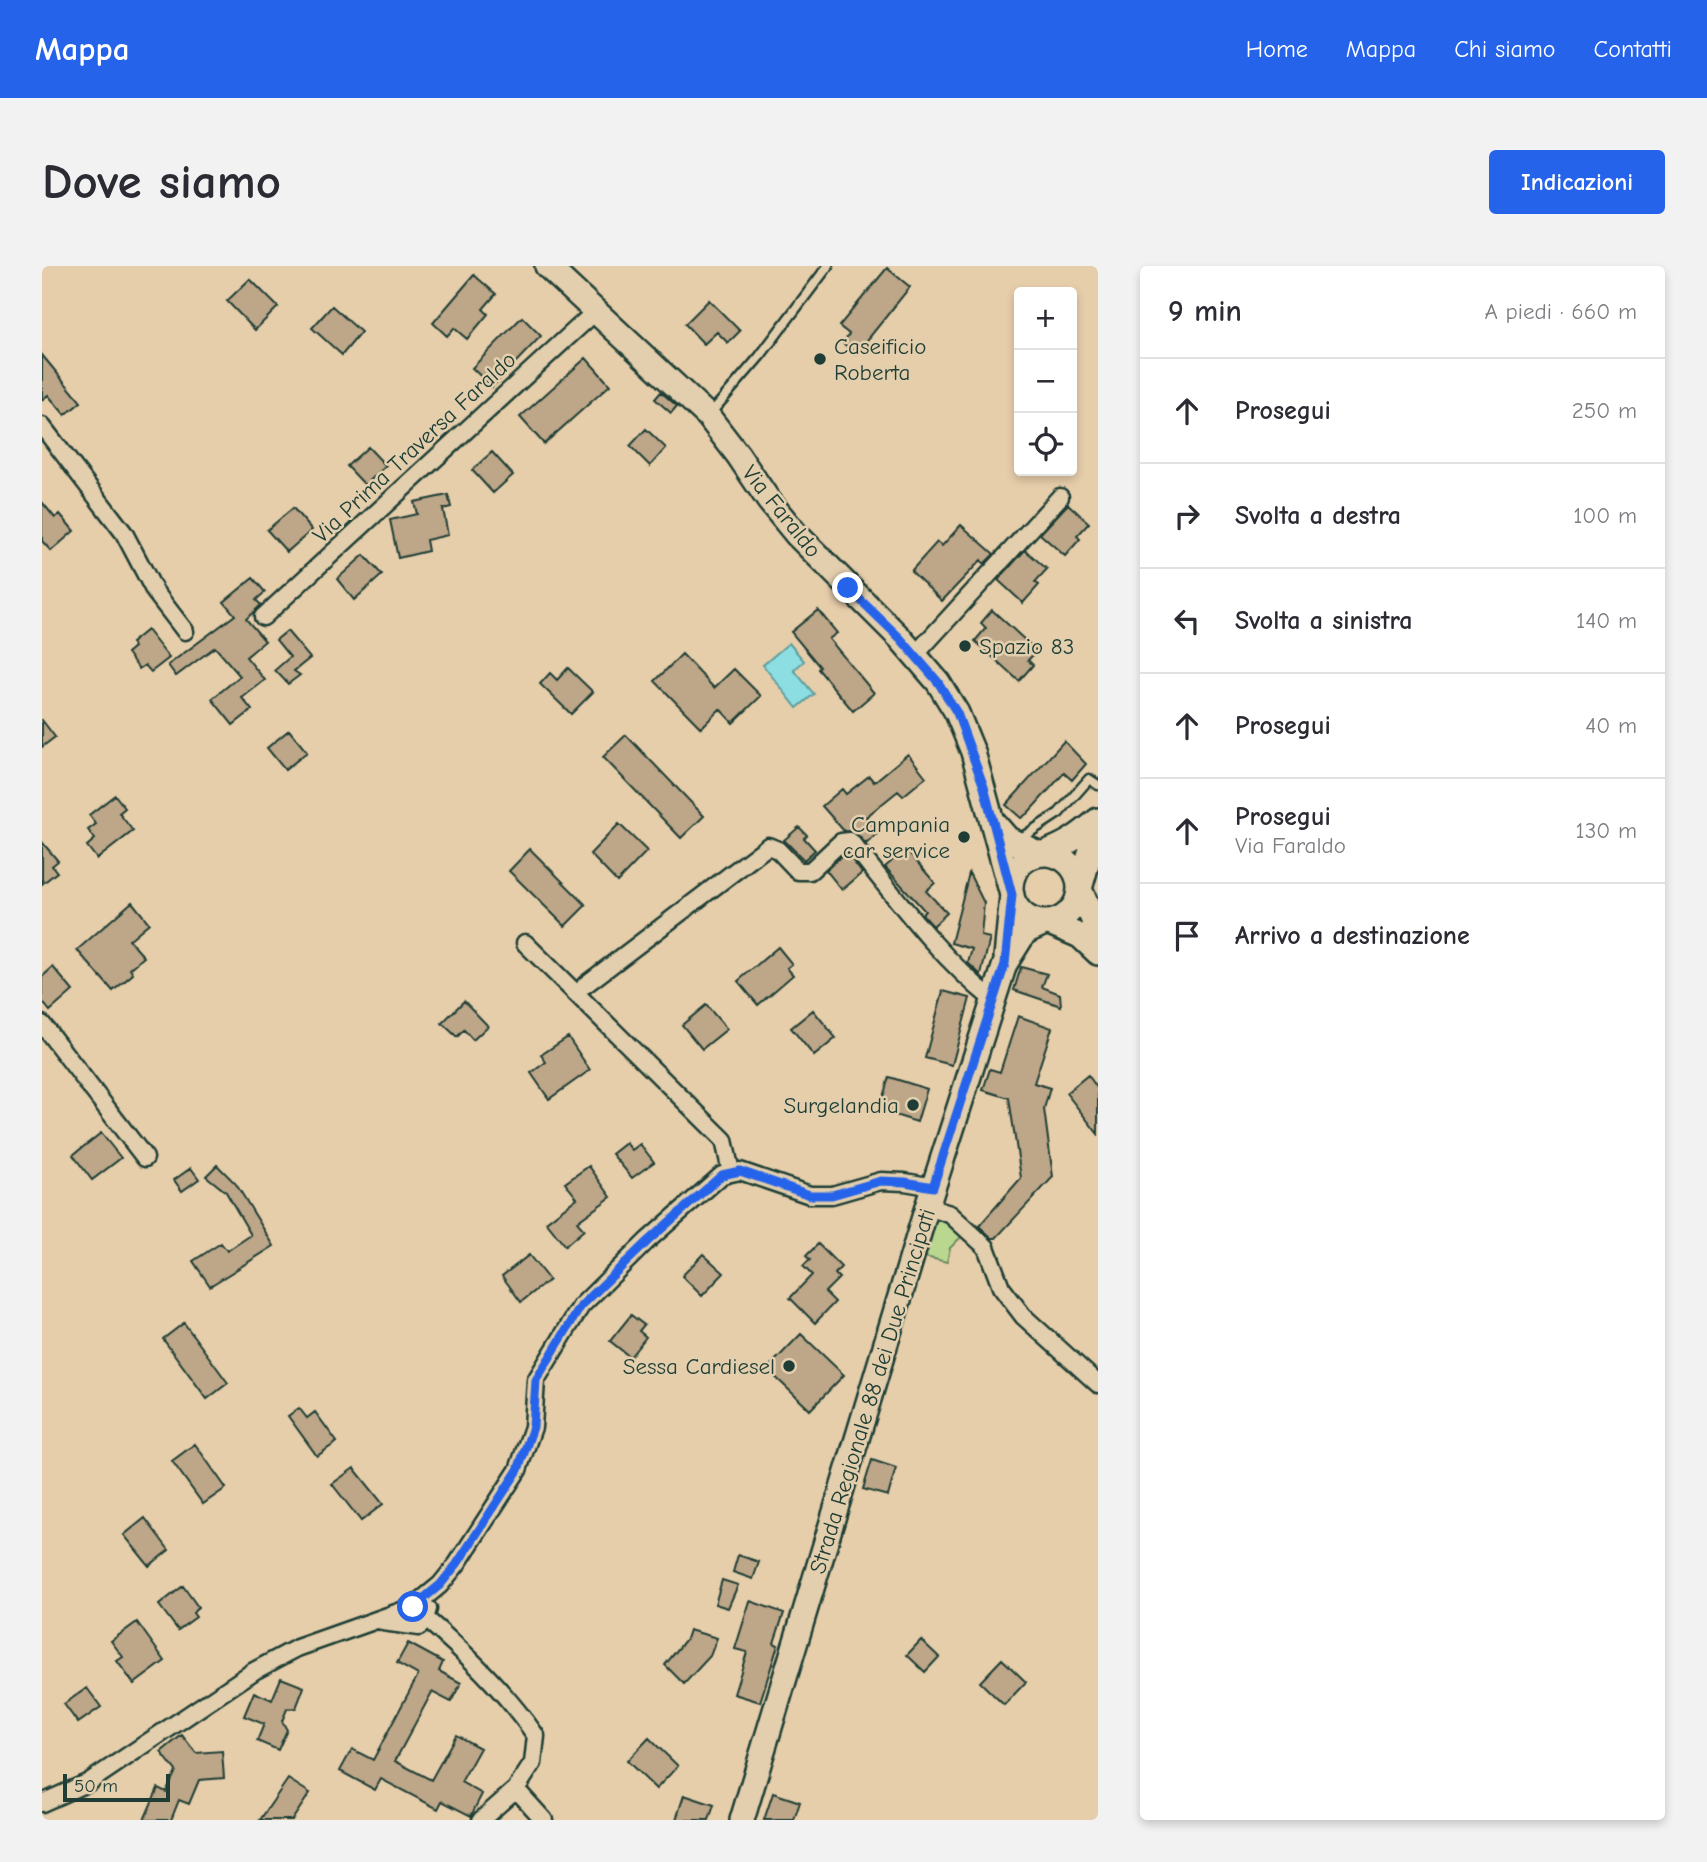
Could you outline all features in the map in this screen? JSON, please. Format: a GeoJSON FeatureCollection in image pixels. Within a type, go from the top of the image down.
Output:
{"type":"FeatureCollection","features":[{"type":"Feature","properties":{"kind":"main road","name":"Via Faraldo"},"geometry":{"type":"LineString","coordinates":[[547,266],[708,416],[796,534],[938,682],[957,713],[973,752],[1012,895]]}},
{"type":"Feature","properties":{"kind":"main road","name":"Strada Regionale 88 dei Due Principati"},"geometry":{"type":"LineString","coordinates":[[1005,964],[1012,882],[1017,868],[1028,859],[1059,849],[1076,839],[1098,820]]}},
{"type":"Feature","properties":{"kind":"main road"},"geometry":{"type":"LineString","coordinates":[[992,821],[1007,839],[1014,843],[1040,855],[1054,855],[1069,863],[1078,877],[1080,890],[1098,932]]}},
{"type":"Feature","properties":{"kind":"main road","name":"Strada Regionale 88 dei Due Principati"},"geometry":{"type":"LineString","coordinates":[[742,1820],[992,999],[1005,964],[1025,932],[1059,919],[1075,905],[1098,825]]}},
{"type":"Feature","properties":{"kind":"main road"},"geometry":{"type":"LineString","coordinates":[[1012,895],[1022,913],[1080,936],[1098,953]]}},
{"type":"Feature","properties":{"kind":"street","name":"Via Prima Traversa Faraldo"},"geometry":{"type":"LineString","coordinates":[[263,617],[596,311]]}},
{"type":"Feature","properties":{"kind":"street"},"geometry":{"type":"LineString","coordinates":[[42,426],[124,533],[155,592],[185,631]]}},
{"type":"Feature","properties":{"kind":"street"},"geometry":{"type":"LineString","coordinates":[[915,655],[1060,497]]}},
{"type":"Feature","properties":{"kind":"street"},"geometry":{"type":"LineString","coordinates":[[585,985],[768,846],[778,850],[798,871],[810,871],[841,842],[850,841],[929,939],[966,978],[992,999]]}},
{"type":"Feature","properties":{"kind":"street"},"geometry":{"type":"LineString","coordinates":[[524,943],[724,1140],[731,1172]]}},
{"type":"Feature","properties":{"kind":"street"},"geometry":{"type":"LineString","coordinates":[[42,1024],[145,1158]]}},
{"type":"Feature","properties":{"kind":"street"},"geometry":{"type":"LineString","coordinates":[[416,1616],[457,1564],[518,1470],[533,1427],[536,1380],[581,1306],[722,1175],[740,1171],[810,1195],[832,1195],[881,1181],[905,1182],[930,1197],[986,1247],[1001,1287],[1023,1316],[1098,1384]]}},
{"type":"Feature","properties":{"kind":"street"},"geometry":{"type":"LineString","coordinates":[[42,1803],[89,1782],[254,1671],[298,1648],[373,1622],[416,1616],[464,1651],[515,1705],[536,1736],[533,1763],[516,1789],[481,1820]]}},
{"type":"Feature","properties":{"kind":"street"},"geometry":{"type":"LineString","coordinates":[[516,1789],[544,1820]]}},
{"type":"Feature","properties":{"kind":"lane"},"geometry":{"type":"LineString","coordinates":[[708,416],[760,356],[828,266]]}},
{"type":"Feature","properties":{"kind":"lane"},"geometry":{"type":"LineString","coordinates":[[1014,843],[1059,813],[1089,779],[1098,785]]}},
{"type":"Feature","properties":{"kind":"green space"},"geometry":{"type":"Polygon","coordinates":[[[936,1219],[954,1226],[963,1235],[950,1248],[947,1262],[925,1257],[936,1219]]]}},
{"type":"Feature","properties":{"kind":"water"},"geometry":{"type":"Polygon","coordinates":[[[789,643],[804,661],[794,670],[814,694],[797,708],[763,665],[789,643]]]}},
{"type":"Feature","properties":{"kind":"building"},"geometry":{"type":"Polygon","coordinates":[[[887,268],[910,287],[856,354],[843,343],[849,334],[839,326],[887,268]]]}},
{"type":"Feature","properties":{"kind":"building"},"geometry":{"type":"Polygon","coordinates":[[[474,275],[496,294],[483,309],[488,314],[467,339],[454,328],[447,336],[433,323],[474,275]]]}},
{"type":"Feature","properties":{"kind":"building"},"geometry":{"type":"Polygon","coordinates":[[[250,279],[278,307],[255,330],[227,301],[250,279]]]}},
{"type":"Feature","properties":{"kind":"building"},"geometry":{"type":"Polygon","coordinates":[[[709,300],[740,331],[728,343],[717,332],[704,344],[685,324],[709,300]]]}},
{"type":"Feature","properties":{"kind":"building"},"geometry":{"type":"Polygon","coordinates":[[[332,306],[361,332],[342,355],[312,328],[332,306]]]}},
{"type":"Feature","properties":{"kind":"building"},"geometry":{"type":"Polygon","coordinates":[[[522,317],[541,336],[492,387],[472,368],[522,317]]]}},
{"type":"Feature","properties":{"kind":"building"},"geometry":{"type":"Polygon","coordinates":[[[42,355],[81,402],[65,415],[48,395],[42,400],[42,355]]]}},
{"type":"Feature","properties":{"kind":"building"},"geometry":{"type":"Polygon","coordinates":[[[586,358],[610,385],[544,444],[520,417],[586,358]]]}},
{"type":"Feature","properties":{"kind":"building"},"geometry":{"type":"Polygon","coordinates":[[[661,392],[677,406],[671,413],[655,399],[661,392]]]}},
{"type":"Feature","properties":{"kind":"building"},"geometry":{"type":"Polygon","coordinates":[[[646,429],[666,448],[650,466],[630,446],[646,429]]]}},
{"type":"Feature","properties":{"kind":"building"},"geometry":{"type":"Polygon","coordinates":[[[368,447],[386,466],[365,485],[347,466],[368,447]]]}},
{"type":"Feature","properties":{"kind":"building"},"geometry":{"type":"Polygon","coordinates":[[[492,452],[513,475],[493,493],[472,470],[492,452]]]}},
{"type":"Feature","properties":{"kind":"building"},"geometry":{"type":"Polygon","coordinates":[[[448,495],[451,507],[443,509],[448,535],[426,540],[428,551],[398,558],[390,520],[417,514],[414,502],[448,495]]]}},
{"type":"Feature","properties":{"kind":"building"},"geometry":{"type":"Polygon","coordinates":[[[42,502],[55,518],[60,514],[74,531],[51,551],[42,541],[42,502]]]}},
{"type":"Feature","properties":{"kind":"building"},"geometry":{"type":"Polygon","coordinates":[[[1068,504],[1089,523],[1077,536],[1080,539],[1065,556],[1040,534],[1068,504]]]}},
{"type":"Feature","properties":{"kind":"building"},"geometry":{"type":"Polygon","coordinates":[[[293,508],[312,530],[287,552],[267,530],[293,508]]]}},
{"type":"Feature","properties":{"kind":"building"},"geometry":{"type":"Polygon","coordinates":[[[961,525],[994,554],[984,564],[981,560],[942,601],[911,571],[937,542],[942,546],[961,525]]]}},
{"type":"Feature","properties":{"kind":"building"},"geometry":{"type":"Polygon","coordinates":[[[1025,550],[1047,569],[1035,582],[1039,585],[1023,603],[998,580],[1025,550]]]}},
{"type":"Feature","properties":{"kind":"building"},"geometry":{"type":"Polygon","coordinates":[[[364,555],[382,575],[354,600],[337,579],[364,555]]]}},
{"type":"Feature","properties":{"kind":"building"},"geometry":{"type":"Polygon","coordinates":[[[253,578],[265,592],[256,600],[261,605],[246,619],[265,641],[246,657],[265,680],[242,698],[252,710],[233,725],[212,699],[240,676],[215,647],[176,676],[168,665],[235,615],[224,602],[253,578]]]}},
{"type":"Feature","properties":{"kind":"building"},"geometry":{"type":"Polygon","coordinates":[[[818,610],[837,633],[829,639],[874,693],[853,711],[791,632],[818,610]]]}},
{"type":"Feature","properties":{"kind":"building"},"geometry":{"type":"Polygon","coordinates":[[[992,610],[1037,651],[1028,660],[1033,665],[1019,681],[975,641],[986,628],[981,623],[992,610]]]}},
{"type":"Feature","properties":{"kind":"building"},"geometry":{"type":"Polygon","coordinates":[[[147,630],[169,658],[151,672],[145,665],[139,669],[127,653],[134,647],[131,643],[147,630]]]}},
{"type":"Feature","properties":{"kind":"building"},"geometry":{"type":"Polygon","coordinates":[[[287,631],[310,658],[294,671],[300,675],[288,684],[275,670],[290,657],[276,640],[287,631]]]}},
{"type":"Feature","properties":{"kind":"building"},"geometry":{"type":"Polygon","coordinates":[[[682,654],[714,688],[734,669],[761,696],[733,723],[720,709],[701,728],[655,681],[682,654]]]}},
{"type":"Feature","properties":{"kind":"building"},"geometry":{"type":"Polygon","coordinates":[[[568,668],[593,692],[571,714],[540,684],[550,673],[557,680],[568,668]]]}},
{"type":"Feature","properties":{"kind":"building"},"geometry":{"type":"Polygon","coordinates":[[[42,720],[55,737],[42,747],[42,720]]]}},
{"type":"Feature","properties":{"kind":"building"},"geometry":{"type":"Polygon","coordinates":[[[289,730],[307,752],[285,770],[267,748],[289,730]]]}},
{"type":"Feature","properties":{"kind":"building"},"geometry":{"type":"Polygon","coordinates":[[[626,735],[704,816],[681,838],[603,757],[626,735]]]}},
{"type":"Feature","properties":{"kind":"building"},"geometry":{"type":"Polygon","coordinates":[[[1064,741],[1086,764],[1072,780],[1064,773],[1021,818],[1006,805],[1064,741]]]}},
{"type":"Feature","properties":{"kind":"building"},"geometry":{"type":"Polygon","coordinates":[[[908,754],[926,777],[903,796],[898,791],[866,817],[879,832],[866,844],[855,832],[844,831],[822,806],[842,789],[846,794],[869,776],[874,782],[908,754]]]}},
{"type":"Feature","properties":{"kind":"building"},"geometry":{"type":"Polygon","coordinates":[[[115,795],[125,808],[119,813],[133,831],[97,859],[87,846],[95,839],[88,830],[96,824],[89,815],[115,795]]]}},
{"type":"Feature","properties":{"kind":"building"},"geometry":{"type":"Polygon","coordinates":[[[619,824],[647,851],[617,882],[590,854],[619,824]]]}},
{"type":"Feature","properties":{"kind":"building"},"geometry":{"type":"Polygon","coordinates":[[[799,827],[807,835],[804,838],[815,850],[804,860],[784,840],[799,827]]]}},
{"type":"Feature","properties":{"kind":"building"},"geometry":{"type":"Polygon","coordinates":[[[42,842],[58,861],[52,866],[57,872],[42,884],[42,842]]]}},
{"type":"Feature","properties":{"kind":"building"},"geometry":{"type":"Polygon","coordinates":[[[530,849],[586,905],[565,926],[509,871],[530,849]]]}},
{"type":"Feature","properties":{"kind":"building"},"geometry":{"type":"Polygon","coordinates":[[[906,849],[935,883],[926,891],[947,913],[933,926],[922,914],[925,911],[885,867],[906,849]]]}},
{"type":"Feature","properties":{"kind":"building"},"geometry":{"type":"Polygon","coordinates":[[[846,852],[862,873],[842,890],[826,870],[846,852]]]}},
{"type":"Feature","properties":{"kind":"building"},"geometry":{"type":"Polygon","coordinates":[[[969,873],[984,903],[981,936],[990,938],[981,975],[968,963],[972,949],[951,943],[969,873]]]}},
{"type":"Feature","properties":{"kind":"building"},"geometry":{"type":"Polygon","coordinates":[[[132,902],[149,923],[129,940],[144,957],[130,969],[133,974],[113,991],[77,950],[132,902]]]}},
{"type":"Feature","properties":{"kind":"building"},"geometry":{"type":"Polygon","coordinates":[[[778,947],[792,964],[787,968],[793,975],[758,1005],[738,981],[778,947]]]}},
{"type":"Feature","properties":{"kind":"building"},"geometry":{"type":"Polygon","coordinates":[[[53,967],[73,991],[50,1011],[42,1001],[42,977],[53,967]]]}},
{"type":"Feature","properties":{"kind":"building"},"geometry":{"type":"Polygon","coordinates":[[[1021,967],[1047,974],[1042,987],[1060,994],[1061,1006],[1014,990],[1021,967]]]}},
{"type":"Feature","properties":{"kind":"building"},"geometry":{"type":"Polygon","coordinates":[[[943,991],[970,998],[952,1065],[925,1058],[943,991]]]}},
{"type":"Feature","properties":{"kind":"building"},"geometry":{"type":"Polygon","coordinates":[[[464,1001],[488,1026],[473,1040],[464,1030],[457,1037],[442,1023],[464,1001]]]}},
{"type":"Feature","properties":{"kind":"building"},"geometry":{"type":"Polygon","coordinates":[[[706,1005],[727,1029],[702,1049],[682,1025],[706,1005]]]}},
{"type":"Feature","properties":{"kind":"building"},"geometry":{"type":"Polygon","coordinates":[[[813,1010],[836,1038],[814,1056],[791,1028],[813,1010]]]}},
{"type":"Feature","properties":{"kind":"building"},"geometry":{"type":"Polygon","coordinates":[[[1018,1016],[1052,1028],[1034,1083],[1050,1088],[1044,1109],[1053,1177],[996,1238],[992,1238],[979,1226],[1021,1178],[1009,1098],[983,1090],[990,1069],[1000,1072],[1018,1016]]]}},
{"type":"Feature","properties":{"kind":"building"},"geometry":{"type":"Polygon","coordinates":[[[568,1037],[590,1070],[549,1099],[531,1073],[546,1062],[541,1055],[568,1037]]]}},
{"type":"Feature","properties":{"kind":"building"},"geometry":{"type":"Polygon","coordinates":[[[1088,1075],[1098,1089],[1098,1134],[1066,1093],[1088,1075]]]}},
{"type":"Feature","properties":{"kind":"building"},"geometry":{"type":"Polygon","coordinates":[[[889,1077],[927,1089],[917,1122],[879,1110],[889,1077]]]}},
{"type":"Feature","properties":{"kind":"building"},"geometry":{"type":"Polygon","coordinates":[[[101,1133],[121,1158],[92,1180],[73,1155],[101,1133]]]}},
{"type":"Feature","properties":{"kind":"building"},"geometry":{"type":"Polygon","coordinates":[[[626,1143],[632,1150],[640,1144],[654,1162],[632,1178],[612,1154],[626,1143]]]}},
{"type":"Feature","properties":{"kind":"building"},"geometry":{"type":"Polygon","coordinates":[[[217,1165],[236,1184],[274,1246],[210,1286],[193,1261],[221,1243],[227,1251],[251,1235],[226,1192],[206,1176],[217,1165]]]}},
{"type":"Feature","properties":{"kind":"building"},"geometry":{"type":"Polygon","coordinates":[[[589,1166],[611,1197],[577,1222],[584,1230],[565,1246],[546,1222],[577,1198],[565,1183],[589,1166]]]}},
{"type":"Feature","properties":{"kind":"building"},"geometry":{"type":"Polygon","coordinates":[[[191,1168],[199,1179],[182,1191],[174,1180],[191,1168]]]}},
{"type":"Feature","properties":{"kind":"building"},"geometry":{"type":"Polygon","coordinates":[[[818,1244],[841,1267],[835,1274],[839,1278],[825,1292],[835,1302],[815,1323],[790,1298],[812,1275],[803,1266],[810,1260],[806,1256],[818,1244]]]}},
{"type":"Feature","properties":{"kind":"building"},"geometry":{"type":"Polygon","coordinates":[[[703,1254],[724,1273],[702,1296],[682,1276],[703,1254]]]}},
{"type":"Feature","properties":{"kind":"building"},"geometry":{"type":"Polygon","coordinates":[[[529,1255],[549,1280],[521,1302],[502,1276],[529,1255]]]}},
{"type":"Feature","properties":{"kind":"building"},"geometry":{"type":"Polygon","coordinates":[[[631,1315],[644,1325],[639,1331],[646,1337],[630,1357],[610,1341],[631,1315]]]}},
{"type":"Feature","properties":{"kind":"building"},"geometry":{"type":"Polygon","coordinates":[[[184,1323],[228,1383],[207,1399],[163,1339],[184,1323]]]}},
{"type":"Feature","properties":{"kind":"building"},"geometry":{"type":"Polygon","coordinates":[[[801,1334],[844,1375],[810,1410],[767,1369],[801,1334]]]}},
{"type":"Feature","properties":{"kind":"building"},"geometry":{"type":"Polygon","coordinates":[[[299,1408],[307,1418],[315,1412],[337,1442],[317,1456],[288,1416],[299,1408]]]}},
{"type":"Feature","properties":{"kind":"building"},"geometry":{"type":"Polygon","coordinates":[[[195,1444],[226,1488],[203,1504],[172,1461],[195,1444]]]}},
{"type":"Feature","properties":{"kind":"building"},"geometry":{"type":"Polygon","coordinates":[[[872,1460],[896,1468],[888,1496],[863,1489],[872,1460]]]}},
{"type":"Feature","properties":{"kind":"building"},"geometry":{"type":"Polygon","coordinates":[[[354,1468],[383,1504],[361,1521],[332,1484],[354,1468]]]}},
{"type":"Feature","properties":{"kind":"building"},"geometry":{"type":"Polygon","coordinates":[[[145,1518],[169,1550],[149,1566],[124,1535],[145,1518]]]}},
{"type":"Feature","properties":{"kind":"building"},"geometry":{"type":"Polygon","coordinates":[[[738,1555],[759,1562],[753,1579],[733,1572],[738,1555]]]}},
{"type":"Feature","properties":{"kind":"building"},"geometry":{"type":"Polygon","coordinates":[[[722,1580],[738,1585],[728,1608],[715,1604],[722,1580]]]}},
{"type":"Feature","properties":{"kind":"building"},"geometry":{"type":"Polygon","coordinates":[[[183,1586],[198,1607],[193,1613],[196,1617],[178,1630],[159,1605],[183,1586]]]}},
{"type":"Feature","properties":{"kind":"building"},"geometry":{"type":"Polygon","coordinates":[[[750,1601],[784,1613],[774,1643],[778,1645],[760,1702],[734,1694],[747,1652],[735,1649],[750,1601]]]}},
{"type":"Feature","properties":{"kind":"building"},"geometry":{"type":"Polygon","coordinates":[[[137,1622],[165,1661],[134,1684],[117,1661],[123,1657],[111,1641],[137,1622]]]}},
{"type":"Feature","properties":{"kind":"building"},"geometry":{"type":"Polygon","coordinates":[[[689,1630],[717,1638],[710,1656],[684,1684],[665,1665],[686,1639],[689,1630]]]}},
{"type":"Feature","properties":{"kind":"building"},"geometry":{"type":"Polygon","coordinates":[[[921,1640],[939,1657],[925,1672],[907,1655],[921,1640]]]}},
{"type":"Feature","properties":{"kind":"building"},"geometry":{"type":"Polygon","coordinates":[[[408,1643],[443,1662],[439,1671],[461,1683],[451,1702],[432,1692],[395,1761],[431,1780],[456,1735],[480,1748],[461,1782],[482,1794],[471,1816],[442,1801],[438,1809],[381,1779],[375,1790],[340,1771],[352,1749],[373,1760],[418,1675],[397,1663],[408,1643]]]}},
{"type":"Feature","properties":{"kind":"building"},"geometry":{"type":"Polygon","coordinates":[[[1002,1659],[1026,1682],[1004,1705],[980,1682],[1002,1659]]]}},
{"type":"Feature","properties":{"kind":"building"},"geometry":{"type":"Polygon","coordinates":[[[281,1678],[304,1687],[296,1708],[287,1709],[282,1721],[287,1730],[278,1750],[257,1741],[264,1724],[244,1716],[254,1692],[272,1700],[281,1678]]]}},
{"type":"Feature","properties":{"kind":"building"},"geometry":{"type":"Polygon","coordinates":[[[87,1688],[101,1707],[78,1723],[64,1704],[87,1688]]]}},
{"type":"Feature","properties":{"kind":"building"},"geometry":{"type":"Polygon","coordinates":[[[182,1735],[196,1753],[222,1751],[224,1778],[199,1780],[189,1804],[179,1800],[171,1820],[144,1820],[158,1788],[166,1792],[176,1771],[161,1752],[182,1735]]]}},
{"type":"Feature","properties":{"kind":"building"},"geometry":{"type":"Polygon","coordinates":[[[649,1738],[678,1766],[656,1789],[627,1761],[649,1738]]]}},
{"type":"Feature","properties":{"kind":"building"},"geometry":{"type":"Polygon","coordinates":[[[288,1779],[310,1793],[292,1820],[260,1820],[288,1779]]]}},
{"type":"Feature","properties":{"kind":"building"},"geometry":{"type":"Polygon","coordinates":[[[773,1793],[800,1802],[794,1820],[764,1820],[773,1793]]]}},
{"type":"Feature","properties":{"kind":"building"},"geometry":{"type":"Polygon","coordinates":[[[684,1795],[714,1805],[709,1820],[676,1820],[684,1795]]]}},
{"type":"Feature","properties":{"kind":"place","name":"Caseificio Roberta"},"geometry":{"type":"Point","coordinates":[820,359]}},
{"type":"Feature","properties":{"kind":"place","name":"Spazio 83"},"geometry":{"type":"Point","coordinates":[965,646]}},
{"type":"Feature","properties":{"kind":"place","name":"Campania car service"},"geometry":{"type":"Point","coordinates":[964,837]}},
{"type":"Feature","properties":{"kind":"place","name":"Surgelandia"},"geometry":{"type":"Point","coordinates":[913,1105]}},
{"type":"Feature","properties":{"kind":"place","name":"Sessa Cardiesel"},"geometry":{"type":"Point","coordinates":[789,1366]}},
{"type":"Feature","properties":{"kind":"route"},"geometry":{"type":"LineString","coordinates":[[413,1607],[440,1585],[457,1564],[518,1470],[533,1427],[536,1380],[581,1306],[722,1175],[740,1171],[810,1195],[832,1195],[881,1181],[933,1187],[1005,964],[1012,895],[984,787],[957,713],[938,682],[900,638],[848,588]]}}]}
